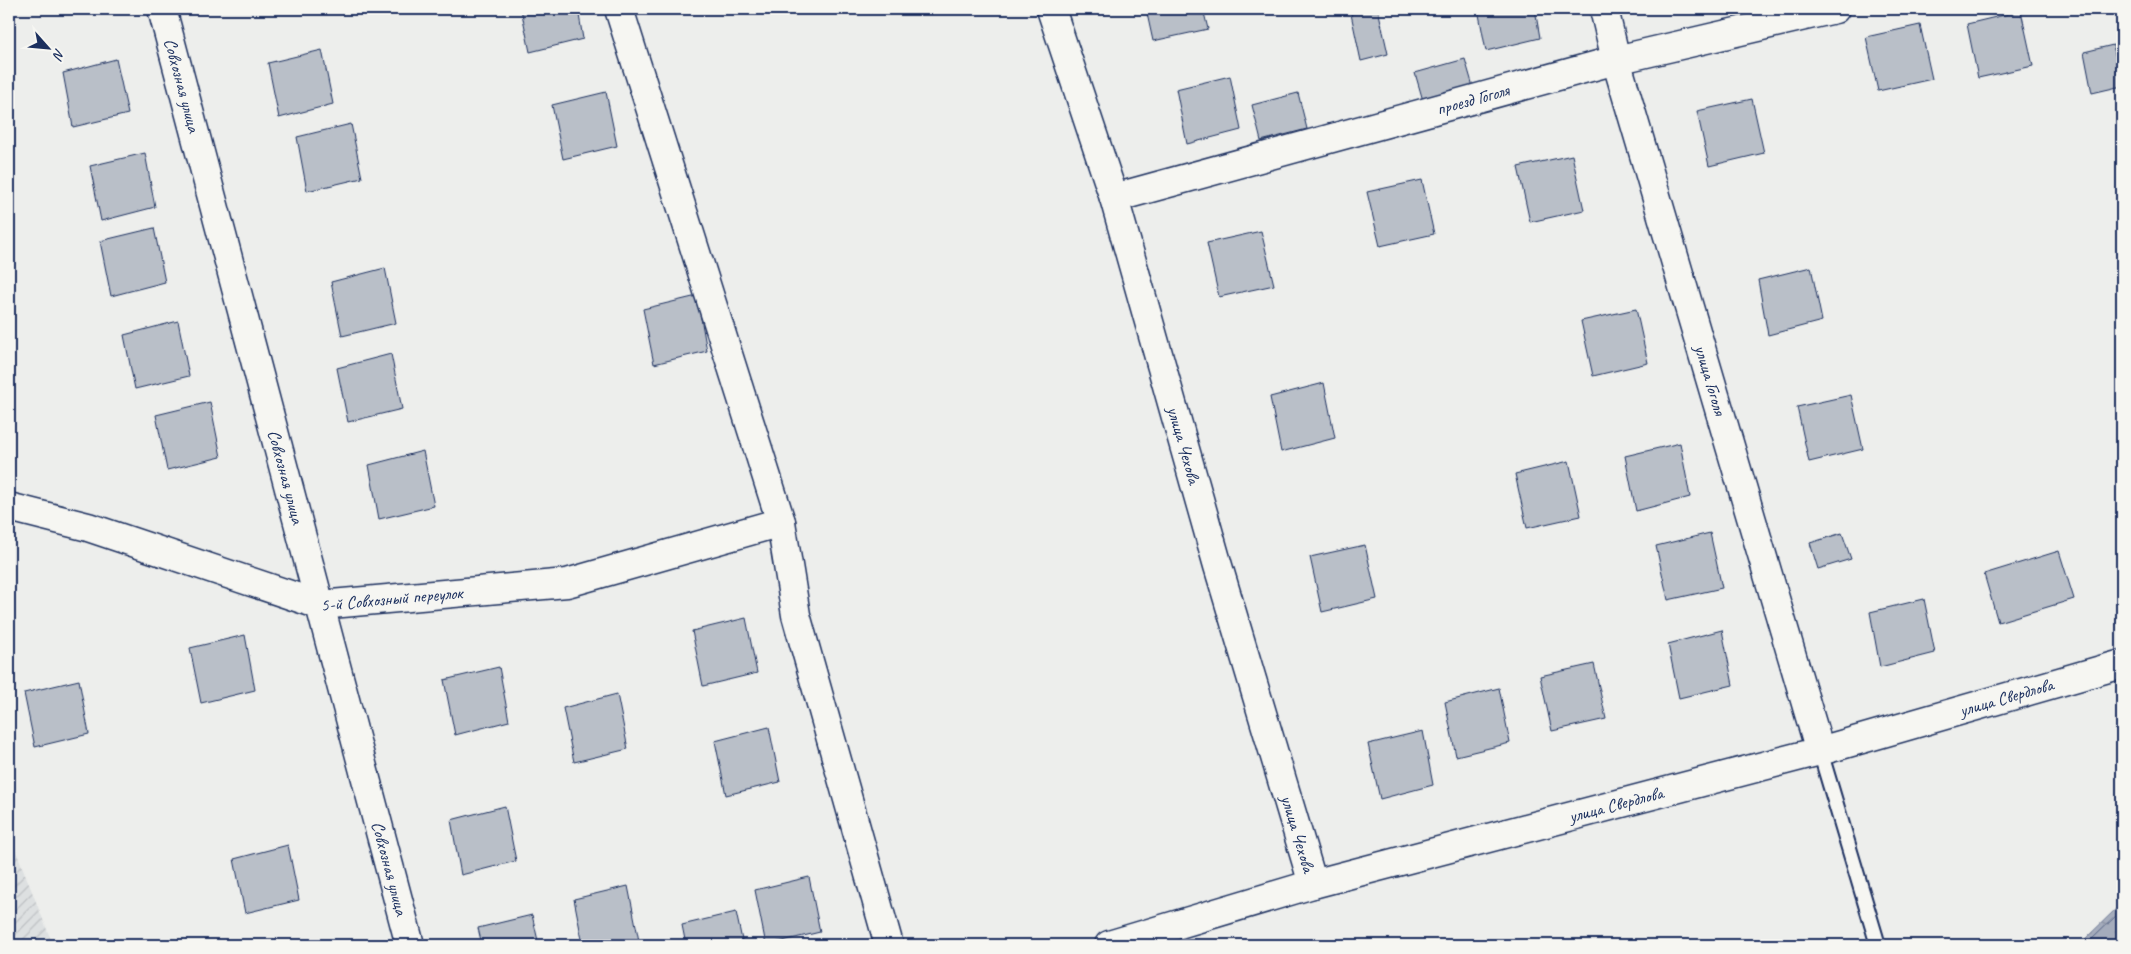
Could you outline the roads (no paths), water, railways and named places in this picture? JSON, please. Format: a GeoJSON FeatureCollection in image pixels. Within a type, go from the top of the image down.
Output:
{"type":"FeatureCollection","features":[{"type":"Feature","properties":{"kind":"street","name":"Совхозная улица"},"geometry":{"type":"LineString","coordinates":[[162,9],[410,945]]}},
{"type":"Feature","properties":{"kind":"street"},"geometry":{"type":"LineString","coordinates":[[619,9],[781,522],[796,616],[889,945]]}},
{"type":"Feature","properties":{"kind":"street","name":"улица Чехова"},"geometry":{"type":"LineString","coordinates":[[1051,9],[1114,198],[1218,566],[1313,884]]}},
{"type":"Feature","properties":{"kind":"street","name":"улица Гоголя"},"geometry":{"type":"LineString","coordinates":[[1604,9],[1616,60],[1820,751]]}},
{"type":"Feature","properties":{"kind":"street","name":"проезд Гоголя"},"geometry":{"type":"LineString","coordinates":[[1114,198],[1616,60],[1835,9]]}},
{"type":"Feature","properties":{"kind":"street","name":"5-й Совхозный переулок"},"geometry":{"type":"LineString","coordinates":[[9,507],[88,527],[320,606],[567,583],[781,522]]}},
{"type":"Feature","properties":{"kind":"street","name":"улица Свердлова"},"geometry":{"type":"LineString","coordinates":[[1109,945],[1313,884],[1820,751],[2122,664]]}},
{"type":"Feature","properties":{"kind":"lane"},"geometry":{"type":"LineString","coordinates":[[1820,751],[1878,945]]}},
{"type":"Feature","properties":{"kind":"water"},"geometry":{"type":"Polygon","coordinates":[[[2122,903],[2122,945],[2079,945],[2122,903]]]}}]}
